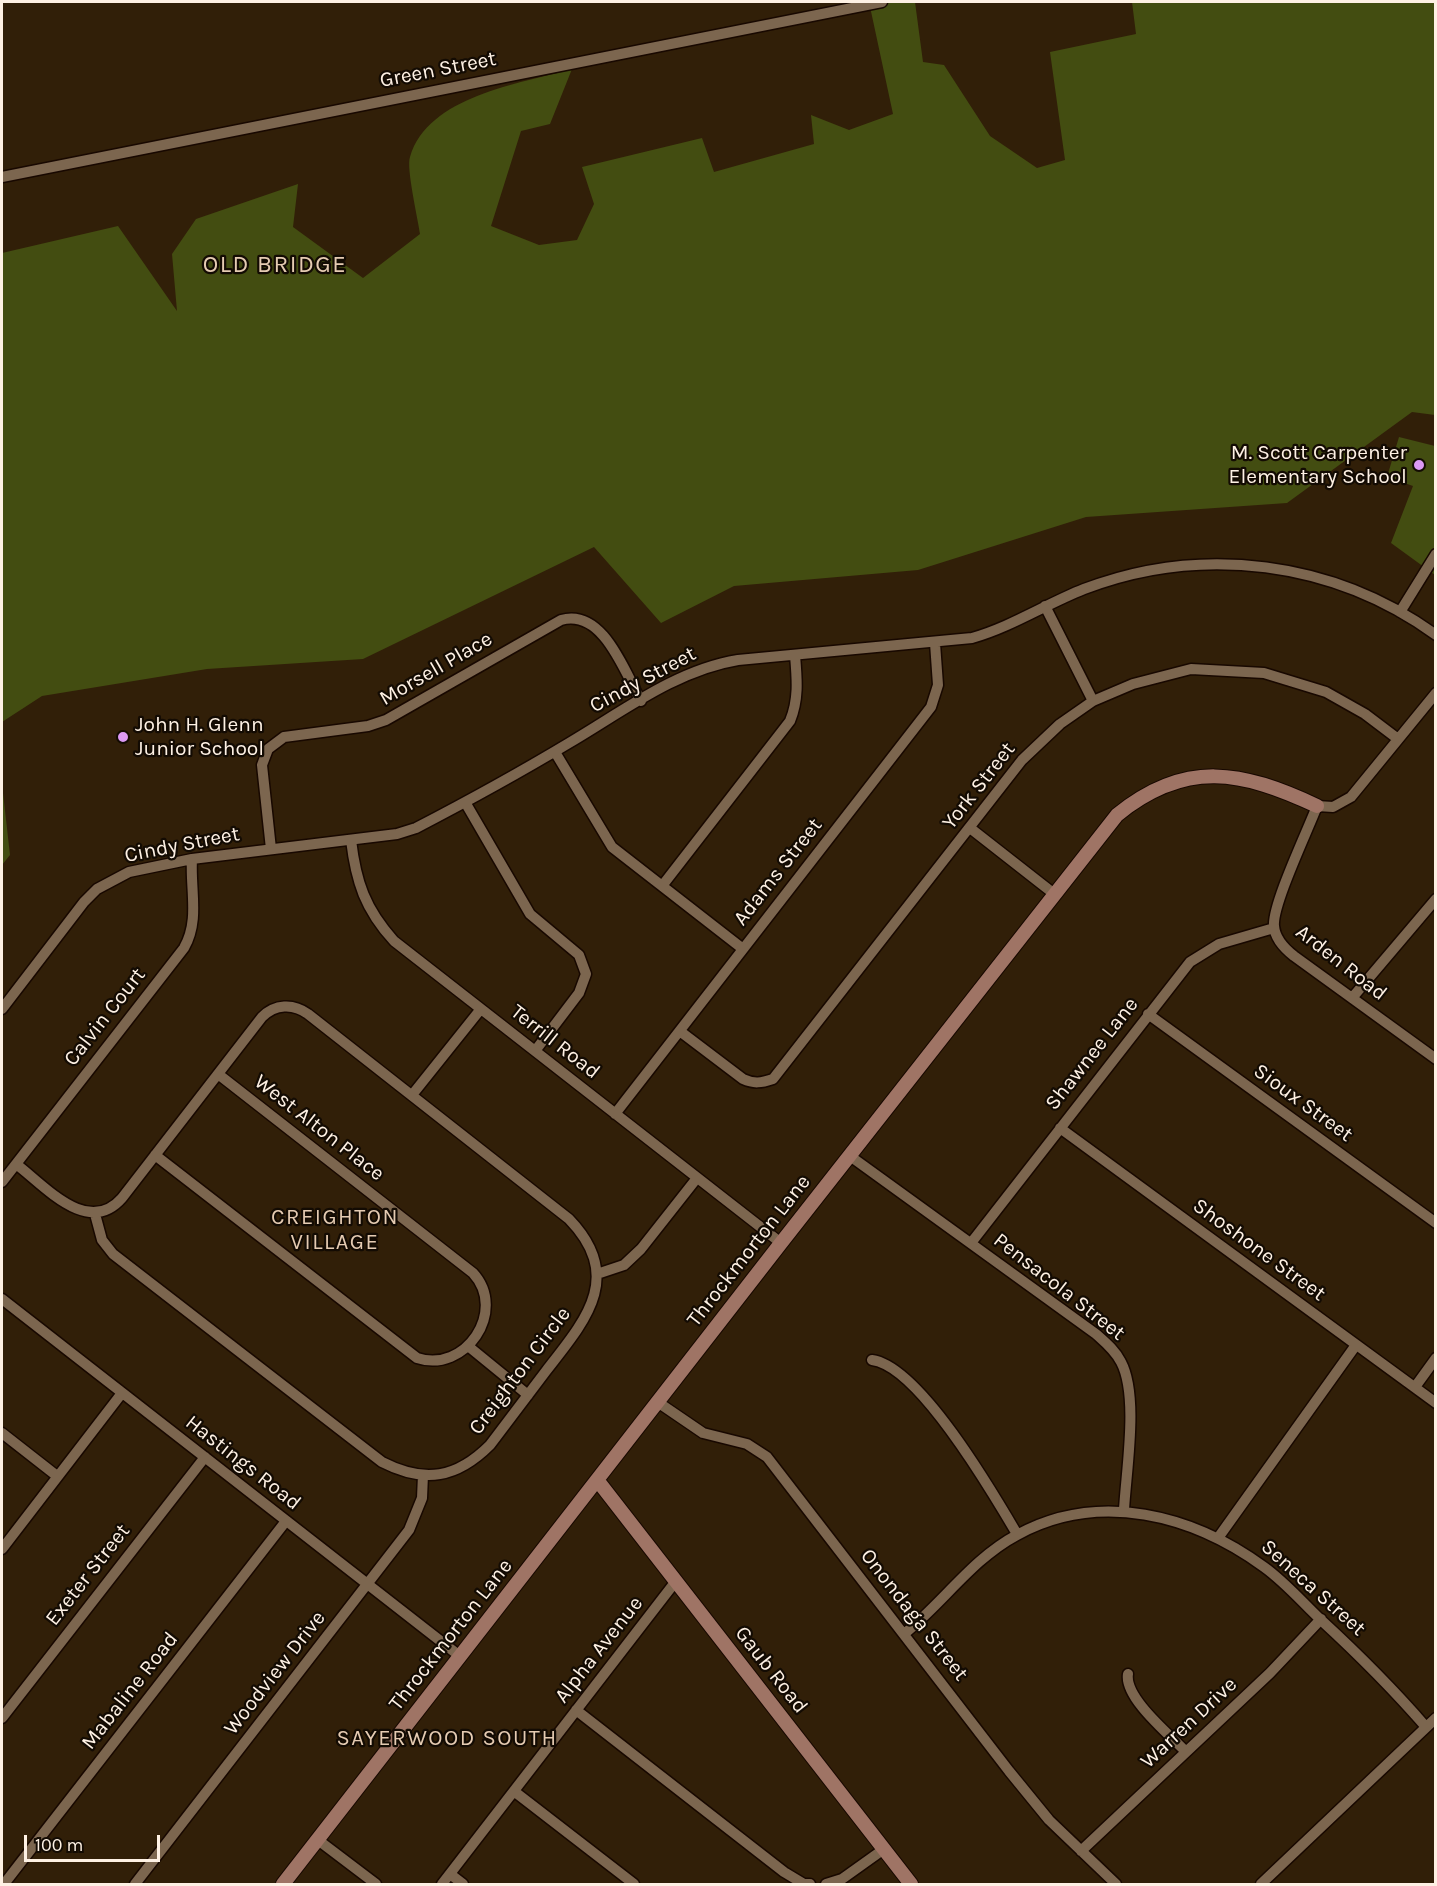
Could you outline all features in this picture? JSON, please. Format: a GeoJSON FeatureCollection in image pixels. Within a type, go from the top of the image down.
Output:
{"type":"FeatureCollection","features":[{"type":"Feature","properties":{"kind":"street","name":"Green Street"},"geometry":{"type":"LineString","coordinates":[[2,177],[882,2]]}},
{"type":"Feature","properties":{"kind":"street"},"geometry":{"type":"LineString","coordinates":[[1400,612],[1436,554]]}},
{"type":"Feature","properties":{"kind":"street","name":"Cindy Street"},"geometry":{"type":"LineString","coordinates":[[2,1009],[84,902],[97,889],[129,872],[192,860],[397,834],[416,828],[707,666],[972,638],[991,633],[1084,589],[1131,574],[1179,565],[1226,563],[1269,567],[1312,576],[1357,591],[1400,612],[1436,635]]}},
{"type":"Feature","properties":{"kind":"street"},"geometry":{"type":"LineString","coordinates":[[1046,606],[1093,701]]}},
{"type":"Feature","properties":{"kind":"street","name":"Morsell Place"},"geometry":{"type":"LineString","coordinates":[[271,849],[262,765],[265,754],[278,740],[368,726],[386,720],[561,620],[581,618],[597,627],[641,701]]}},
{"type":"Feature","properties":{"kind":"street","name":"Adams Street"},"geometry":{"type":"LineString","coordinates":[[615,1114],[681,1032],[931,707],[938,685],[935,643]]}},
{"type":"Feature","properties":{"kind":"street"},"geometry":{"type":"LineString","coordinates":[[662,886],[790,721],[796,706],[798,686],[795,655]]}},
{"type":"Feature","properties":{"kind":"street","name":"York Street"},"geometry":{"type":"LineString","coordinates":[[681,1032],[742,1078],[762,1083],[772,1079],[1034,747],[1060,724],[1093,701],[1133,684],[1191,669],[1264,673],[1326,692],[1365,714],[1398,739]]}},
{"type":"Feature","properties":{"kind":"street"},"geometry":{"type":"LineString","coordinates":[[1317,806],[1333,807],[1352,797],[1436,693]]}},
{"type":"Feature","properties":{"kind":"street"},"geometry":{"type":"LineString","coordinates":[[555,752],[612,847],[743,950]]}},
{"type":"Feature","properties":{"kind":"street","name":"Throckmorton Lane"},"geometry":{"type":"LineString","coordinates":[[283,1884],[1053,893],[1117,815],[1142,797],[1170,783],[1203,777],[1237,777],[1274,787],[1317,806]]}},
{"type":"Feature","properties":{"kind":"street"},"geometry":{"type":"LineString","coordinates":[[465,802],[530,914],[572,947],[584,964],[584,984],[579,993],[535,1051]]}},
{"type":"Feature","properties":{"kind":"street","name":"Arden Road"},"geometry":{"type":"LineString","coordinates":[[1317,806],[1274,915],[1274,928],[1284,948],[1436,1059]]}},
{"type":"Feature","properties":{"kind":"street"},"geometry":{"type":"LineString","coordinates":[[970,828],[1053,893]]}},
{"type":"Feature","properties":{"kind":"street","name":"Terrill Road"},"geometry":{"type":"LineString","coordinates":[[351,840],[359,885],[369,909],[382,927],[411,957],[781,1243]]}},
{"type":"Feature","properties":{"kind":"street","name":"Calvin Court"},"geometry":{"type":"LineString","coordinates":[[2,1182],[188,940],[195,920],[190,875],[192,860]]}},
{"type":"Feature","properties":{"kind":"street"},"geometry":{"type":"LineString","coordinates":[[1352,998],[1436,899]]}},
{"type":"Feature","properties":{"kind":"street","name":"Shawnee Lane"},"geometry":{"type":"LineString","coordinates":[[971,1243],[1180,973],[1203,952],[1219,944],[1274,928]]}},
{"type":"Feature","properties":{"kind":"street","name":"Creighton Circle"},"geometry":{"type":"LineString","coordinates":[[292,1007],[303,1011],[412,1095],[569,1219],[587,1241],[597,1274],[593,1301],[583,1324],[490,1444],[474,1460],[457,1470],[423,1475],[409,1473],[382,1462],[113,1254],[102,1240],[95,1214],[117,1203],[267,1012],[277,1008],[292,1007]]}},
{"type":"Feature","properties":{"kind":"street"},"geometry":{"type":"LineString","coordinates":[[412,1095],[480,1010]]}},
{"type":"Feature","properties":{"kind":"street","name":"Sioux Street"},"geometry":{"type":"LineString","coordinates":[[1148,1014],[1436,1223]]}},
{"type":"Feature","properties":{"kind":"street","name":"West Alton Place"},"geometry":{"type":"LineString","coordinates":[[218,1074],[473,1273],[484,1288],[488,1305],[481,1326],[468,1346]]}},
{"type":"Feature","properties":{"kind":"street","name":"Shoshone Street"},"geometry":{"type":"LineString","coordinates":[[1060,1128],[1436,1403]]}},
{"type":"Feature","properties":{"kind":"street"},"geometry":{"type":"LineString","coordinates":[[155,1155],[417,1358],[443,1361],[468,1346],[528,1395]]}},
{"type":"Feature","properties":{"kind":"street","name":"Pensacola Street"},"geometry":{"type":"LineString","coordinates":[[850,1156],[1096,1334],[1115,1352],[1121,1363],[1130,1401],[1124,1510]]}},
{"type":"Feature","properties":{"kind":"street"},"geometry":{"type":"LineString","coordinates":[[16,1164],[76,1209],[95,1214]]}},
{"type":"Feature","properties":{"kind":"street"},"geometry":{"type":"LineString","coordinates":[[597,1274],[624,1265],[641,1250],[697,1178]]}},
{"type":"Feature","properties":{"kind":"street","name":"Hastings Road"},"geometry":{"type":"LineString","coordinates":[[2,1299],[461,1657]]}},
{"type":"Feature","properties":{"kind":"street"},"geometry":{"type":"LineString","coordinates":[[1218,1538],[1356,1345]]}},
{"type":"Feature","properties":{"kind":"street"},"geometry":{"type":"LineString","coordinates":[[1415,1387],[1436,1358]]}},
{"type":"Feature","properties":{"kind":"street"},"geometry":{"type":"LineString","coordinates":[[872,1360],[886,1363],[900,1373],[939,1417],[981,1474],[1017,1534]]}},
{"type":"Feature","properties":{"kind":"street"},"geometry":{"type":"LineString","coordinates":[[2,1549],[122,1393]]}},
{"type":"Feature","properties":{"kind":"street","name":"Onondaga Street"},"geometry":{"type":"LineString","coordinates":[[658,1403],[703,1433],[747,1444],[767,1457],[1049,1820],[1116,1884]]}},
{"type":"Feature","properties":{"kind":"street"},"geometry":{"type":"LineString","coordinates":[[2,1432],[57,1476]]}},
{"type":"Feature","properties":{"kind":"street","name":"Exeter Street"},"geometry":{"type":"LineString","coordinates":[[2,1718],[205,1457]]}},
{"type":"Feature","properties":{"kind":"street","name":"Woodview Drive"},"geometry":{"type":"LineString","coordinates":[[135,1884],[368,1584],[417,1515],[423,1475]]}},
{"type":"Feature","properties":{"kind":"street","name":"Gaub Road"},"geometry":{"type":"LineString","coordinates":[[598,1481],[911,1884]]}},
{"type":"Feature","properties":{"kind":"street","name":"Seneca Street"},"geometry":{"type":"LineString","coordinates":[[904,1634],[933,1610],[984,1557],[1017,1534],[1079,1514],[1124,1510],[1172,1520],[1218,1538],[1266,1569],[1372,1669],[1426,1727]]}},
{"type":"Feature","properties":{"kind":"street","name":"Mabaline Road"},"geometry":{"type":"LineString","coordinates":[[4,1884],[286,1521]]}},
{"type":"Feature","properties":{"kind":"street","name":"Alpha Avenue"},"geometry":{"type":"LineString","coordinates":[[442,1884],[676,1581]]}},
{"type":"Feature","properties":{"kind":"street","name":"Warren Drive"},"geometry":{"type":"LineString","coordinates":[[1081,1851],[1270,1673],[1321,1619]]}},
{"type":"Feature","properties":{"kind":"street"},"geometry":{"type":"LineString","coordinates":[[1128,1674],[1129,1688],[1136,1699],[1186,1752]]}},
{"type":"Feature","properties":{"kind":"street"},"geometry":{"type":"LineString","coordinates":[[576,1710],[784,1872],[804,1884],[810,1884]]}},
{"type":"Feature","properties":{"kind":"street"},"geometry":{"type":"LineString","coordinates":[[1261,1884],[1436,1718]]}},
{"type":"Feature","properties":{"kind":"street"},"geometry":{"type":"LineString","coordinates":[[514,1792],[634,1884]]}},
{"type":"Feature","properties":{"kind":"street"},"geometry":{"type":"LineString","coordinates":[[318,1840],[376,1884]]}},
{"type":"Feature","properties":{"kind":"street"},"geometry":{"type":"LineString","coordinates":[[826,1884],[842,1880],[884,1849]]}},
{"type":"Feature","properties":{"kind":"street"},"geometry":{"type":"LineString","coordinates":[[450,1874],[463,1884]]}},
{"type":"Feature","properties":{"kind":"green space"},"geometry":{"type":"Polygon","coordinates":[[[869,2],[915,2],[923,62],[944,65],[990,136],[1037,168],[1065,160],[1050,52],[1136,34],[1132,2],[1435,2],[1435,415],[1412,412],[1287,503],[1086,517],[918,570],[734,586],[661,623],[594,547],[363,659],[207,669],[42,696],[2,722],[2,253],[118,226],[177,311],[172,254],[196,219],[298,184],[293,227],[363,278],[420,234],[409,163],[420,136],[435,120],[455,106],[502,87],[572,69],[550,124],[521,131],[491,226],[539,245],[577,240],[594,204],[582,167],[702,138],[714,172],[814,144],[811,115],[849,130],[893,114],[869,2]]]}},
{"type":"Feature","properties":{"kind":"green space"},"geometry":{"type":"Polygon","coordinates":[[[1399,437],[1435,446],[1435,575],[1391,543],[1413,486],[1387,477],[1399,437]]]}},
{"type":"Feature","properties":{"kind":"green space"},"geometry":{"type":"Polygon","coordinates":[[[2,784],[10,855],[2,865],[2,784]]]}},
{"type":"Feature","properties":{"kind":"place","name":"M. Scott Carpenter Elementary School"},"geometry":{"type":"Point","coordinates":[1419,465]}},
{"type":"Feature","properties":{"kind":"place","name":"John H. Glenn Junior School"},"geometry":{"type":"Point","coordinates":[123,737]}},
{"type":"Feature","properties":{"kind":"district","name":"OLD BRIDGE"},"geometry":{"type":"Point","coordinates":[275,265]}},
{"type":"Feature","properties":{"kind":"district","name":"CREIGHTON VILLAGE"},"geometry":{"type":"Point","coordinates":[335,1230]}},
{"type":"Feature","properties":{"kind":"district","name":"SAYERWOOD SOUTH"},"geometry":{"type":"Point","coordinates":[447,1739]}}]}
